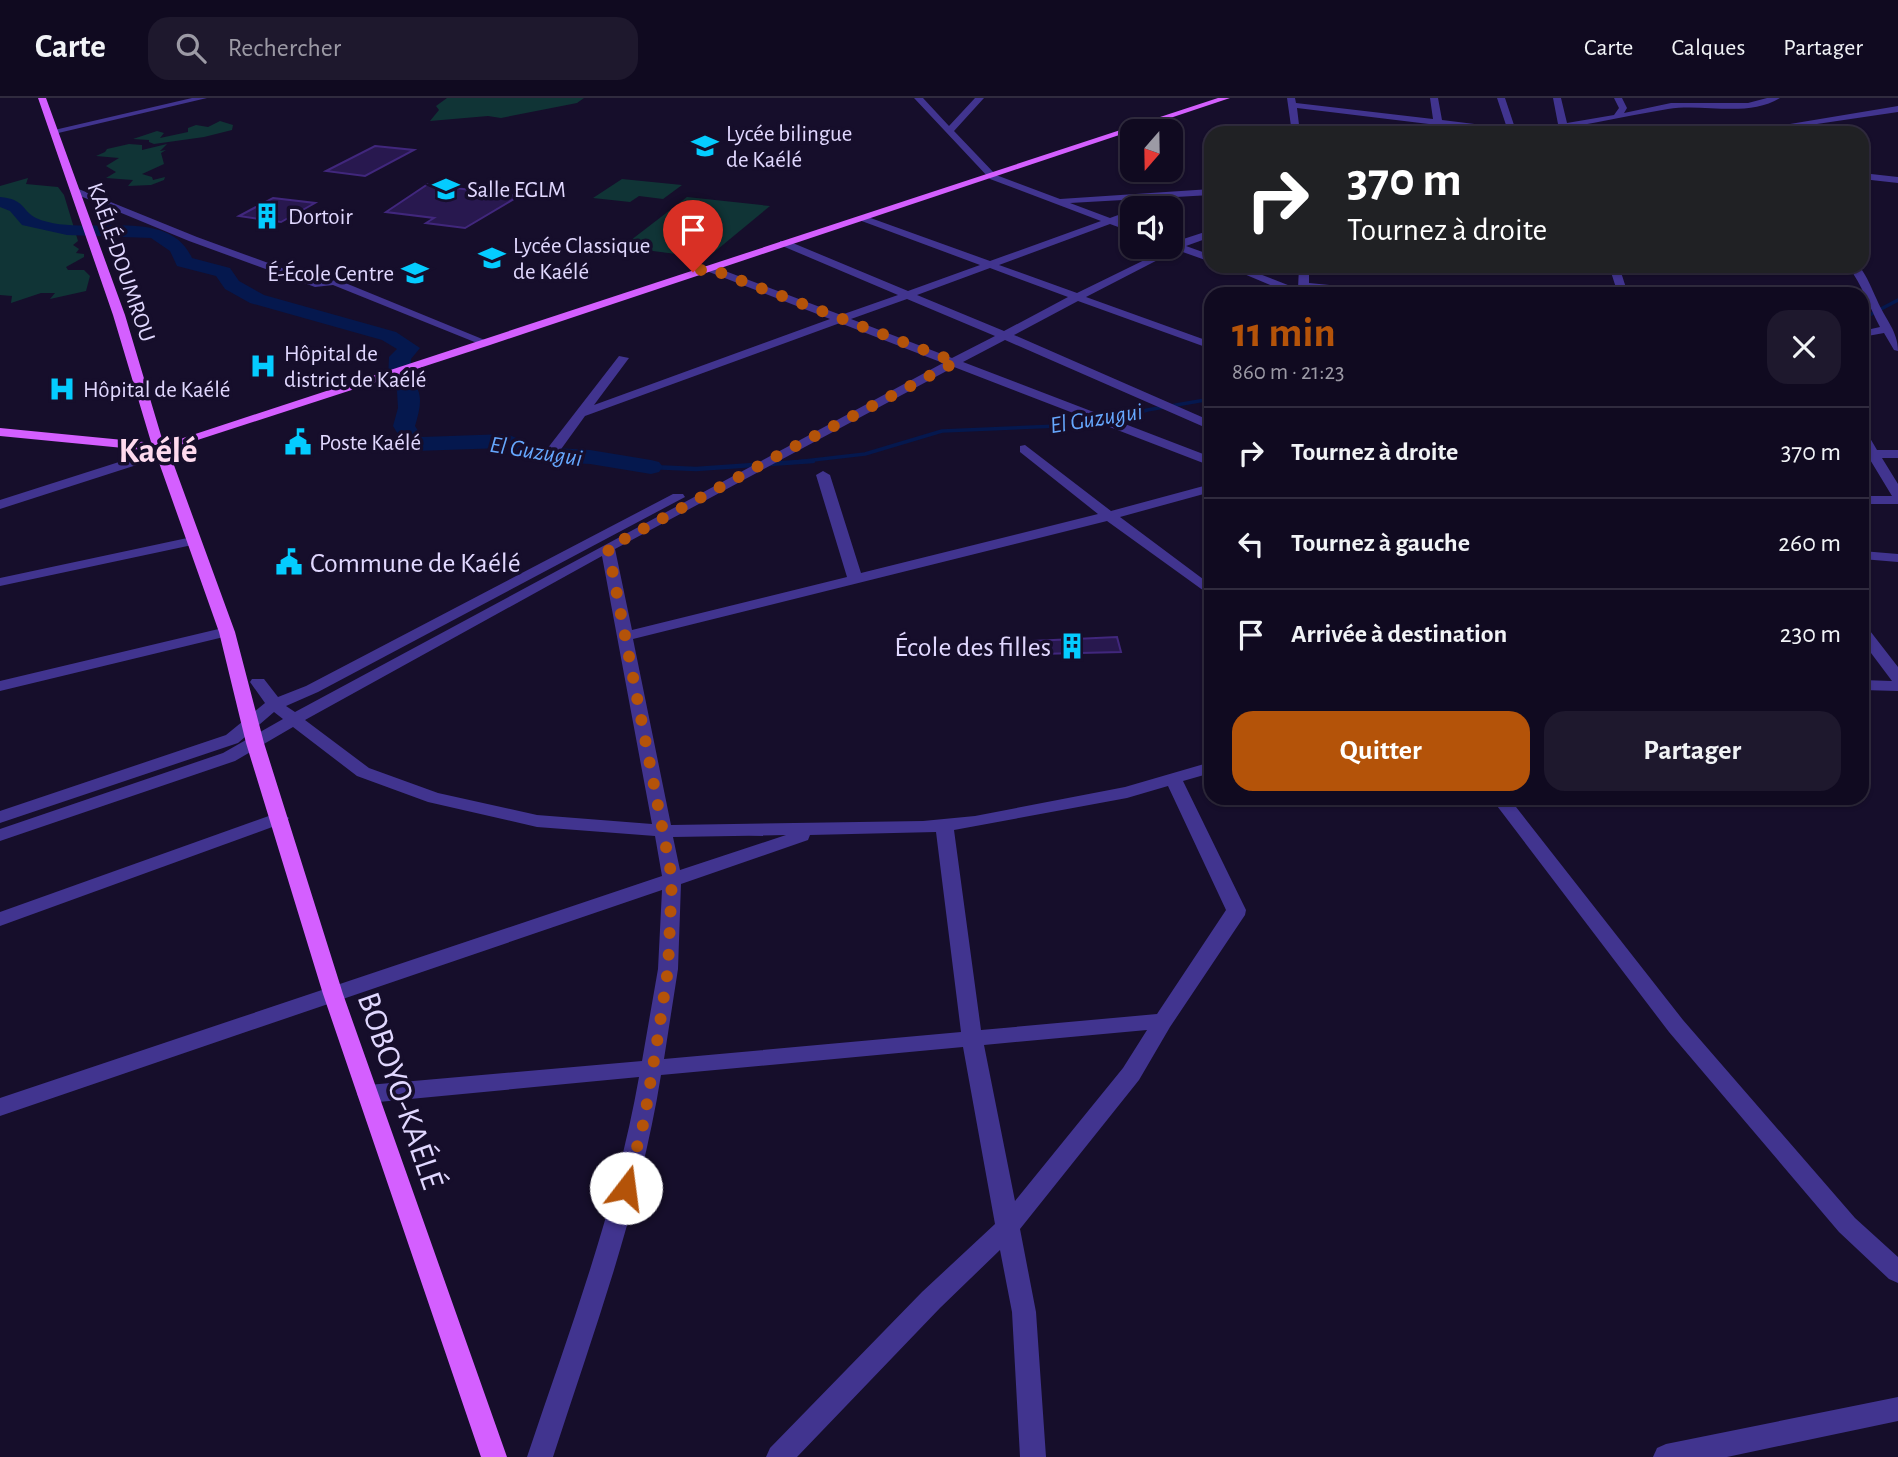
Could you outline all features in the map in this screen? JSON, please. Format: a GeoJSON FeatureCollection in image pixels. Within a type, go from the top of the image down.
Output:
{"type":"FeatureCollection","features":[{"type":"Feature","properties":{"kind":"main road","name":"KAÉLÉ-DOUMROU"},"geometry":{"type":"LineString","coordinates":[[42,98],[119,315],[148,449]]}},
{"type":"Feature","properties":{"kind":"main road"},"geometry":{"type":"LineString","coordinates":[[0,432],[148,449],[174,443],[993,177],[1226,98]]}},
{"type":"Feature","properties":{"kind":"main road"},"geometry":{"type":"LineString","coordinates":[[148,449],[164,457],[177,450],[174,443]]}},
{"type":"Feature","properties":{"kind":"main road","name":"BOBOYO-KAÉLÉ"},"geometry":{"type":"LineString","coordinates":[[164,457],[192,541],[227,632],[253,732],[333,994],[494,1457]]}},
{"type":"Feature","properties":{"kind":"street"},"geometry":{"type":"LineString","coordinates":[[54,131],[203,98]]}},
{"type":"Feature","properties":{"kind":"street"},"geometry":{"type":"LineString","coordinates":[[918,98],[993,177],[1120,225]]}},
{"type":"Feature","properties":{"kind":"street"},"geometry":{"type":"LineString","coordinates":[[948,131],[980,98]]}},
{"type":"Feature","properties":{"kind":"street"},"geometry":{"type":"LineString","coordinates":[[1434,98],[1438,121]]}},
{"type":"Feature","properties":{"kind":"street"},"geometry":{"type":"LineString","coordinates":[[1501,98],[1506,126]]}},
{"type":"Feature","properties":{"kind":"street"},"geometry":{"type":"LineString","coordinates":[[1557,98],[1563,126]]}},
{"type":"Feature","properties":{"kind":"street"},"geometry":{"type":"LineString","coordinates":[[1617,117],[1623,108],[1618,98]]}},
{"type":"Feature","properties":{"kind":"street"},"geometry":{"type":"LineString","coordinates":[[1568,126],[1671,107],[1748,106],[1776,98]]}},
{"type":"Feature","properties":{"kind":"street"},"geometry":{"type":"LineString","coordinates":[[1295,126],[1292,102],[1469,126]]}},
{"type":"Feature","properties":{"kind":"street"},"geometry":{"type":"LineString","coordinates":[[1786,126],[1898,109]]}},
{"type":"Feature","properties":{"kind":"street"},"geometry":{"type":"LineString","coordinates":[[1869,177],[1897,180]]}},
{"type":"Feature","properties":{"kind":"street"},"geometry":{"type":"LineString","coordinates":[[1869,182],[1897,180]]}},
{"type":"Feature","properties":{"kind":"street"},"geometry":{"type":"LineString","coordinates":[[1179,196],[1204,187]]}},
{"type":"Feature","properties":{"kind":"street"},"geometry":{"type":"LineString","coordinates":[[76,191],[193,239],[319,285],[334,282],[486,343]]}},
{"type":"Feature","properties":{"kind":"street"},"geometry":{"type":"LineString","coordinates":[[1055,200],[1204,193]]}},
{"type":"Feature","properties":{"kind":"street"},"geometry":{"type":"LineString","coordinates":[[580,414],[844,320],[907,294],[1120,217]]}},
{"type":"Feature","properties":{"kind":"street"},"geometry":{"type":"LineString","coordinates":[[862,218],[1204,343]]}},
{"type":"Feature","properties":{"kind":"street"},"geometry":{"type":"LineString","coordinates":[[1183,242],[1204,235]]}},
{"type":"Feature","properties":{"kind":"street"},"geometry":{"type":"LineString","coordinates":[[784,243],[1204,423]]}},
{"type":"Feature","properties":{"kind":"street"},"geometry":{"type":"LineString","coordinates":[[1183,248],[1204,256]]}},
{"type":"Feature","properties":{"kind":"street"},"geometry":{"type":"LineString","coordinates":[[0,835],[229,757],[275,705],[312,689],[950,360],[1134,259]]}},
{"type":"Feature","properties":{"kind":"street"},"geometry":{"type":"LineString","coordinates":[[1073,294],[1145,259]]}},
{"type":"Feature","properties":{"kind":"street"},"geometry":{"type":"LineString","coordinates":[[708,268],[1204,460]]}},
{"type":"Feature","properties":{"kind":"street"},"geometry":{"type":"LineString","coordinates":[[1250,273],[1291,287]]}},
{"type":"Feature","properties":{"kind":"street"},"geometry":{"type":"LineString","coordinates":[[1869,294],[1898,348]]}},
{"type":"Feature","properties":{"kind":"street"},"geometry":{"type":"LineString","coordinates":[[1869,333],[1887,329]]}},
{"type":"Feature","properties":{"kind":"street"},"geometry":{"type":"LineString","coordinates":[[554,449],[623,358]]}},
{"type":"Feature","properties":{"kind":"street"},"geometry":{"type":"LineString","coordinates":[[0,817],[241,734],[293,719],[950,360]]}},
{"type":"Feature","properties":{"kind":"street"},"geometry":{"type":"LineString","coordinates":[[0,505],[148,449]]}},
{"type":"Feature","properties":{"kind":"street"},"geometry":{"type":"LineString","coordinates":[[1025,449],[1204,587]]}},
{"type":"Feature","properties":{"kind":"street"},"geometry":{"type":"LineString","coordinates":[[1869,454],[1898,454]]}},
{"type":"Feature","properties":{"kind":"street"},"geometry":{"type":"LineString","coordinates":[[1869,455],[1898,498]]}},
{"type":"Feature","properties":{"kind":"street"},"geometry":{"type":"LineString","coordinates":[[824,475],[855,578]]}},
{"type":"Feature","properties":{"kind":"street"},"geometry":{"type":"LineString","coordinates":[[626,636],[1204,490]]}},
{"type":"Feature","properties":{"kind":"street"},"geometry":{"type":"LineString","coordinates":[[1869,500],[1898,498]]}},
{"type":"Feature","properties":{"kind":"street"},"geometry":{"type":"LineString","coordinates":[[0,582],[192,541]]}},
{"type":"Feature","properties":{"kind":"street"},"geometry":{"type":"LineString","coordinates":[[540,1457],[614,1234],[644,1121],[668,969],[672,878],[608,548]]}},
{"type":"Feature","properties":{"kind":"street"},"geometry":{"type":"LineString","coordinates":[[1869,556],[1898,558]]}},
{"type":"Feature","properties":{"kind":"street"},"geometry":{"type":"LineString","coordinates":[[0,686],[227,632]]}},
{"type":"Feature","properties":{"kind":"street"},"geometry":{"type":"LineString","coordinates":[[1869,638],[1895,667]]}},
{"type":"Feature","properties":{"kind":"street"},"geometry":{"type":"LineString","coordinates":[[236,668],[258,682],[278,688],[312,689]]}},
{"type":"Feature","properties":{"kind":"street"},"geometry":{"type":"LineString","coordinates":[[258,682],[275,705],[363,772],[426,796],[531,821],[663,831],[821,830],[944,825],[975,822],[1174,780],[1204,769]]}},
{"type":"Feature","properties":{"kind":"street"},"geometry":{"type":"LineString","coordinates":[[1869,685],[1898,686]]}},
{"type":"Feature","properties":{"kind":"street"},"geometry":{"type":"LineString","coordinates":[[779,1457],[931,1300],[1007,1228],[1131,1074],[1236,910],[1174,780]]}},
{"type":"Feature","properties":{"kind":"street"},"geometry":{"type":"LineString","coordinates":[[1505,805],[1676,1026],[1847,1225],[1898,1272]]}},
{"type":"Feature","properties":{"kind":"street"},"geometry":{"type":"LineString","coordinates":[[0,919],[280,818]]}},
{"type":"Feature","properties":{"kind":"street"},"geometry":{"type":"LineString","coordinates":[[944,825],[972,1038],[1024,1312],[1033,1457]]}},
{"type":"Feature","properties":{"kind":"street"},"geometry":{"type":"LineString","coordinates":[[0,1107],[672,878],[821,830]]}},
{"type":"Feature","properties":{"kind":"street"},"geometry":{"type":"LineString","coordinates":[[368,1094],[1163,1021]]}},
{"type":"Feature","properties":{"kind":"street"},"geometry":{"type":"LineString","coordinates":[[1667,1457],[1898,1409]]}},
{"type":"Feature","properties":{"kind":"green space"},"geometry":{"type":"Polygon","coordinates":[[[447,98],[584,98],[577,103],[501,118],[488,116],[430,121],[439,110],[436,106],[447,98]]]}},
{"type":"Feature","properties":{"kind":"green space"},"geometry":{"type":"Polygon","coordinates":[[[220,121],[233,125],[232,130],[154,144],[149,140],[133,139],[157,131],[164,133],[160,138],[188,132],[188,128],[196,125],[208,127],[220,121]]]}},
{"type":"Feature","properties":{"kind":"green space"},"geometry":{"type":"Polygon","coordinates":[[[129,144],[142,145],[142,150],[167,144],[160,151],[166,150],[161,153],[164,164],[142,174],[152,177],[153,180],[165,177],[164,180],[151,185],[128,186],[133,180],[106,178],[116,172],[106,166],[119,158],[96,156],[107,149],[129,144]]]}},
{"type":"Feature","properties":{"kind":"green space"},"geometry":{"type":"Polygon","coordinates":[[[28,178],[26,184],[58,187],[64,195],[78,241],[73,245],[79,249],[76,253],[84,254],[84,257],[66,267],[68,270],[84,270],[90,276],[86,291],[50,299],[55,293],[41,293],[11,303],[12,296],[0,295],[0,186],[28,178]]]}},
{"type":"Feature","properties":{"kind":"green space"},"geometry":{"type":"Polygon","coordinates":[[[622,179],[682,185],[663,199],[639,196],[630,202],[593,198],[622,179]]]}},
{"type":"Feature","properties":{"kind":"green space"},"geometry":{"type":"Polygon","coordinates":[[[687,197],[770,206],[707,258],[622,247],[687,197]]]}},
{"type":"Feature","properties":{"kind":"building"},"geometry":{"type":"Polygon","coordinates":[[[375,146],[414,150],[365,176],[326,171],[375,146]]]}},
{"type":"Feature","properties":{"kind":"building"},"geometry":{"type":"Polygon","coordinates":[[[428,184],[519,196],[465,228],[426,223],[434,218],[386,212],[428,184]]]}},
{"type":"Feature","properties":{"kind":"building"},"geometry":{"type":"Polygon","coordinates":[[[273,198],[315,203],[281,222],[239,216],[273,198]]]}},
{"type":"Feature","properties":{"kind":"building","name":"École des filles"},"geometry":{"type":"Polygon","coordinates":[[[1117,637],[1121,652],[1038,654],[1033,641],[1117,637]]]}},
{"type":"Feature","properties":{"kind":"waterway","name":"El Guzugui"},"geometry":{"type":"LineString","coordinates":[[0,202],[13,205],[28,221],[67,230],[155,233],[178,248],[184,262],[223,272],[232,285],[257,299],[389,336],[410,348],[400,357],[399,381],[408,389],[409,408],[404,426],[415,444],[507,441],[534,454],[590,457],[651,467]]}},
{"type":"Feature","properties":{"kind":"waterway","name":"El Guzugui"},"geometry":{"type":"LineString","coordinates":[[1869,315],[1898,300]]}},
{"type":"Feature","properties":{"kind":"waterway","name":"El Guzugui"},"geometry":{"type":"LineString","coordinates":[[792,462],[865,454],[942,431],[1058,426],[1127,417],[1147,410],[1204,400]]}},
{"type":"Feature","properties":{"kind":"waterway","name":"El Guzugui"},"geometry":{"type":"LineString","coordinates":[[792,462],[813,461]]}},
{"type":"Feature","properties":{"kind":"waterway","name":"El Guzugui"},"geometry":{"type":"LineString","coordinates":[[651,467],[696,469],[792,462]]}},
{"type":"Feature","properties":{"kind":"waterway","name":"El Guzugui"},"geometry":{"type":"LineString","coordinates":[[787,463],[792,462]]}},
{"type":"Feature","properties":{"kind":"place","name":"Lycée bilingue de Kaélé"},"geometry":{"type":"Point","coordinates":[705,146]}},
{"type":"Feature","properties":{"kind":"place","name":"Salle EGLM"},"geometry":{"type":"Point","coordinates":[446,189]}},
{"type":"Feature","properties":{"kind":"place","name":"Dortoir"},"geometry":{"type":"Point","coordinates":[267,216]}},
{"type":"Feature","properties":{"kind":"place","name":"Lycée Classique de Kaélé"},"geometry":{"type":"Point","coordinates":[492,258]}},
{"type":"Feature","properties":{"kind":"place","name":"É-École Centre"},"geometry":{"type":"Point","coordinates":[415,273]}},
{"type":"Feature","properties":{"kind":"place","name":"Hôpital de district de Kaélé"},"geometry":{"type":"Point","coordinates":[263,366]}},
{"type":"Feature","properties":{"kind":"place","name":"Hôpital de Kaélé"},"geometry":{"type":"Point","coordinates":[62,389]}},
{"type":"Feature","properties":{"kind":"place","name":"Poste Kaélé"},"geometry":{"type":"Point","coordinates":[298,442]}},
{"type":"Feature","properties":{"kind":"place","name":"Commune de Kaélé"},"geometry":{"type":"Point","coordinates":[289,562]}},
{"type":"Feature","properties":{"kind":"place","name":"École des filles"},"geometry":{"type":"Point","coordinates":[1072,646]}},
{"type":"Feature","properties":{"kind":"district","name":"Kaélé"},"geometry":{"type":"Point","coordinates":[158,450]}},
{"type":"Feature","properties":{"kind":"route"},"geometry":{"type":"LineString","coordinates":[[626,1188],[644,1121],[668,969],[672,878],[608,548],[956,362],[708,268],[693,272]]}}]}
